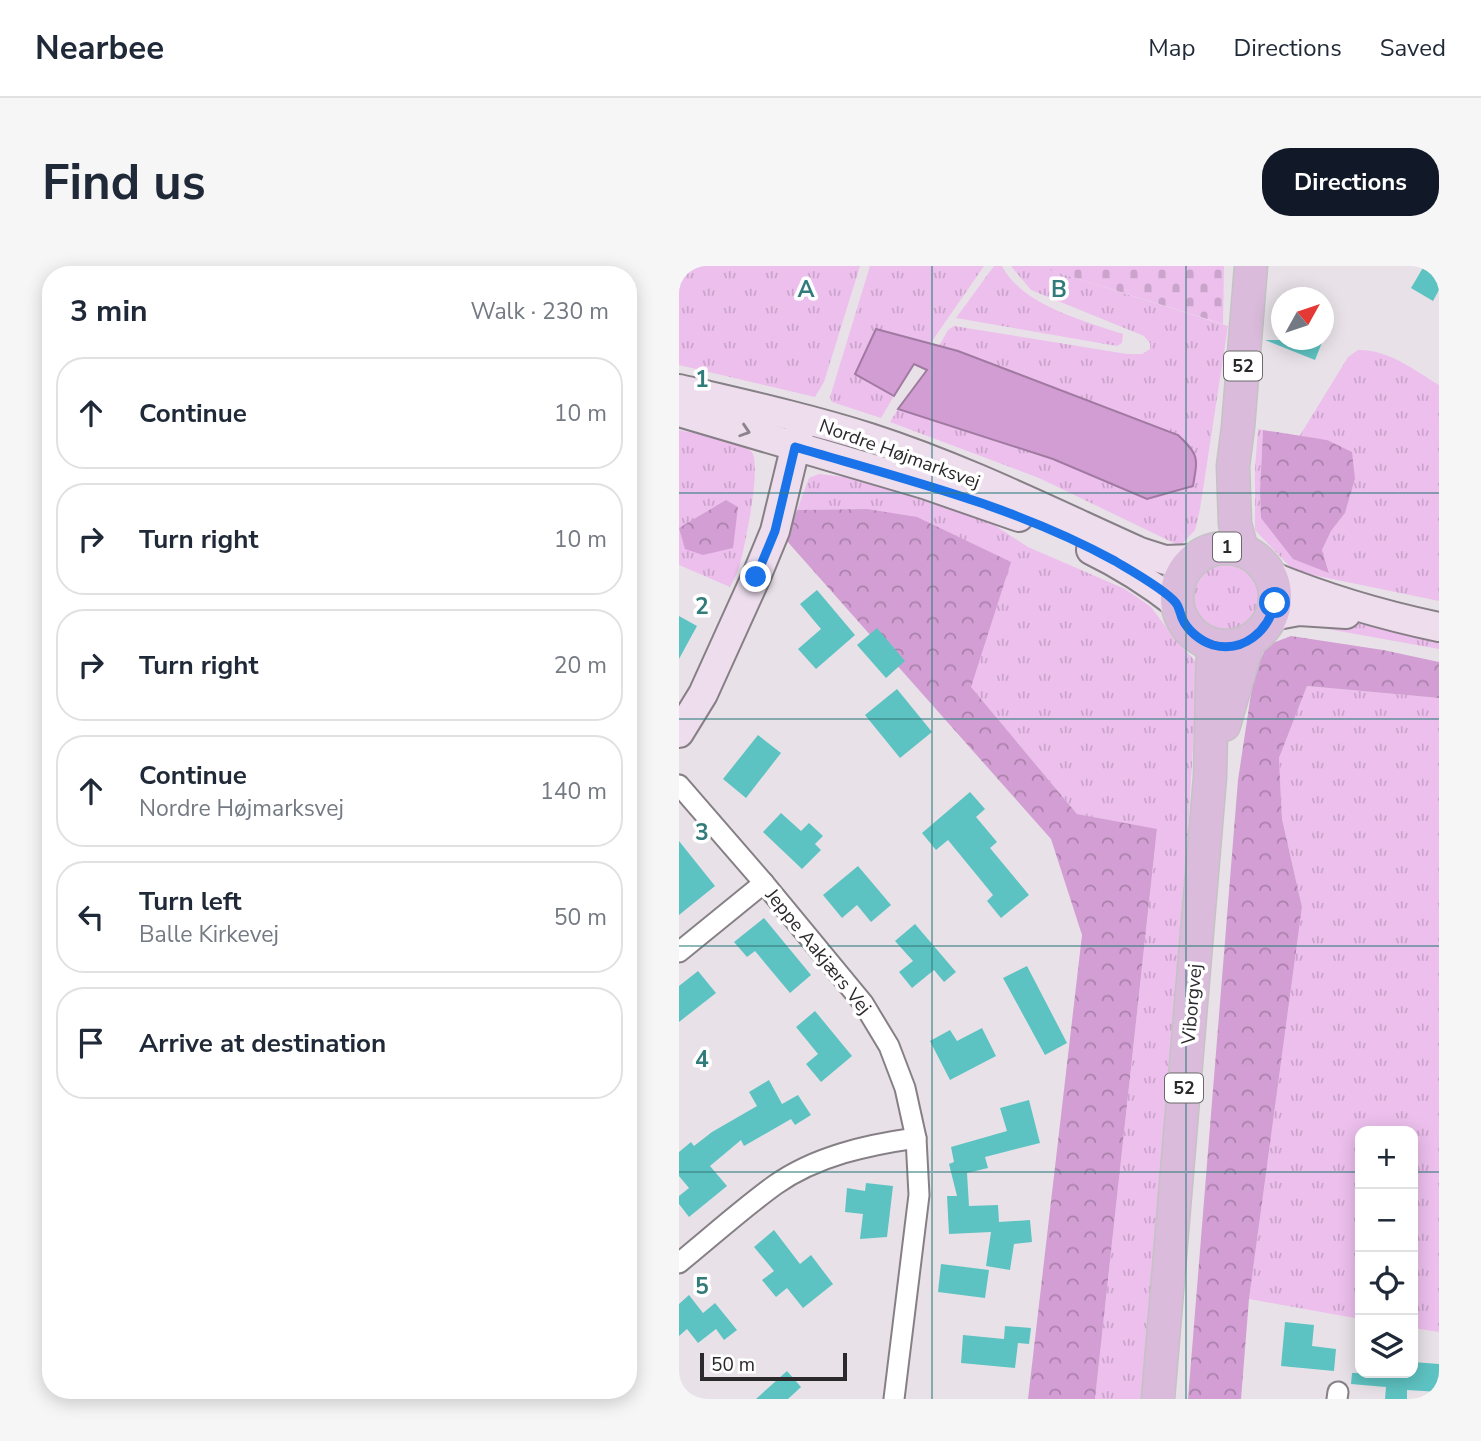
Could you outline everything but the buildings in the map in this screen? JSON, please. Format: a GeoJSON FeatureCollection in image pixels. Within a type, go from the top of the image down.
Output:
{"type":"FeatureCollection","features":[{"type":"Feature","properties":{"kind":"main road","name":"52"},"geometry":{"type":"LineString","coordinates":[[1233,467],[1251,266]]}},
{"type":"Feature","properties":{"kind":"main road","name":"1"},"geometry":{"type":"LineString","coordinates":[[1233,467],[1235,524],[1242,550]]}},
{"type":"Feature","properties":{"kind":"main road","name":"1"},"geometry":{"type":"LineString","coordinates":[[1177,604],[1180,579],[1212,527],[1233,467]]}},
{"type":"Feature","properties":{"kind":"main road","name":"1"},"geometry":{"type":"LineString","coordinates":[[1196,557],[1215,548],[1233,547],[1261,561],[1271,576]]}},
{"type":"Feature","properties":{"kind":"main road"},"geometry":{"type":"LineString","coordinates":[[1177,604],[1182,620],[1190,631],[1201,639],[1213,645],[1237,645],[1262,631],[1272,616],[1275,589],[1271,576]]}},
{"type":"Feature","properties":{"kind":"main road","name":"Viborgvej"},"geometry":{"type":"LineString","coordinates":[[1210,777],[1248,641]]}},
{"type":"Feature","properties":{"kind":"main road","name":"Viborgvej"},"geometry":{"type":"LineString","coordinates":[[1158,1399],[1210,777],[1213,645]]}},
{"type":"Feature","properties":{"kind":"street","name":"Nordre Højmarksvej"},"geometry":{"type":"LineString","coordinates":[[679,389],[870,438],[961,472],[1140,552],[1165,560],[1196,557]]}},
{"type":"Feature","properties":{"kind":"street","name":"Nordre Højmarksvej"},"geometry":{"type":"LineString","coordinates":[[679,412],[987,505],[1046,528],[1115,561],[1177,604]]}},
{"type":"Feature","properties":{"kind":"street"},"geometry":{"type":"LineString","coordinates":[[679,733],[703,694],[775,531],[802,419]]}},
{"type":"Feature","properties":{"kind":"street","name":"1"},"geometry":{"type":"LineString","coordinates":[[1271,576],[1305,590],[1391,617]]}},
{"type":"Feature","properties":{"kind":"street"},"geometry":{"type":"LineString","coordinates":[[1272,616],[1299,611],[1391,617],[1439,627]]}},
{"type":"Feature","properties":{"kind":"street","name":"Jeppe Aakjærs Vej"},"geometry":{"type":"LineString","coordinates":[[679,785],[863,1003],[889,1046],[905,1088],[916,1138],[919,1195],[894,1399]]}},
{"type":"Feature","properties":{"kind":"street","name":"Jeppe Aakjærs Vej"},"geometry":{"type":"LineString","coordinates":[[679,952],[764,883]]}},
{"type":"Feature","properties":{"kind":"street"},"geometry":{"type":"LineString","coordinates":[[679,1263],[776,1184],[824,1159],[867,1145],[916,1138]]}},
{"type":"Feature","properties":{"kind":"green space"},"geometry":{"type":"Polygon","coordinates":[[[679,266],[860,266],[824,382],[815,397],[679,365],[679,266]]]}},
{"type":"Feature","properties":{"kind":"green space"},"geometry":{"type":"Polygon","coordinates":[[[870,266],[984,266],[930,344],[876,329],[856,374],[894,396],[881,418],[832,402],[830,397],[870,266]]]}},
{"type":"Feature","properties":{"kind":"green space"},"geometry":{"type":"Polygon","coordinates":[[[994,266],[1002,266],[1011,280],[1024,291],[1055,310],[1123,334],[1122,343],[1117,346],[956,318],[994,266]]]}},
{"type":"Feature","properties":{"kind":"green space"},"geometry":{"type":"Polygon","coordinates":[[[1011,266],[1037,266],[1228,326],[1200,509],[1195,530],[1180,546],[1039,478],[890,422],[898,409],[1053,459],[1147,499],[958,351],[939,346],[948,330],[954,326],[1127,354],[1142,354],[1150,349],[1150,343],[1144,336],[1031,290],[1011,266]]]}},
{"type":"Feature","properties":{"kind":"green space"},"geometry":{"type":"Polygon","coordinates":[[[1037,266],[1224,266],[1223,324],[1220,323],[1037,266]]]}},
{"type":"Feature","properties":{"kind":"green space"},"geometry":{"type":"Polygon","coordinates":[[[1358,350],[1390,357],[1439,385],[1439,601],[1308,574],[1291,568],[1255,530],[1258,429],[1263,430],[1261,518],[1329,572],[1322,550],[1331,531],[1345,513],[1355,479],[1327,440],[1299,437],[1348,357],[1358,350]]]}},
{"type":"Feature","properties":{"kind":"green space"},"geometry":{"type":"Polygon","coordinates":[[[679,430],[738,444],[751,451],[754,459],[754,489],[748,526],[739,568],[730,587],[679,565],[679,430]]]}},
{"type":"Feature","properties":{"kind":"green space"},"geometry":{"type":"Polygon","coordinates":[[[1263,430],[1327,440],[1352,452],[1355,479],[1345,513],[1331,531],[1322,550],[1329,573],[1293,559],[1261,518],[1263,430]]]}},
{"type":"Feature","properties":{"kind":"green space"},"geometry":{"type":"Polygon","coordinates":[[[819,474],[862,479],[906,490],[985,519],[1028,547],[1125,589],[1151,607],[1195,661],[1197,680],[1188,831],[1142,1399],[1095,1399],[1157,830],[1077,814],[971,687],[867,509],[797,510],[809,478],[819,474]]]}},
{"type":"Feature","properties":{"kind":"green space"},"geometry":{"type":"Polygon","coordinates":[[[726,500],[738,507],[733,548],[703,555],[685,549],[679,528],[726,500]]]}},
{"type":"Feature","properties":{"kind":"green space"},"geometry":{"type":"Polygon","coordinates":[[[867,509],[917,517],[1011,562],[971,687],[1077,814],[1157,829],[1095,1399],[1028,1399],[1082,935],[1051,839],[786,540],[797,510],[867,509]]]}},
{"type":"Feature","properties":{"kind":"green space"},"geometry":{"type":"Polygon","coordinates":[[[1218,559],[1232,559],[1246,565],[1256,575],[1262,596],[1256,617],[1246,627],[1232,633],[1218,633],[1204,627],[1194,617],[1188,603],[1188,589],[1194,575],[1204,565],[1218,559]]]}},
{"type":"Feature","properties":{"kind":"green space"},"geometry":{"type":"Polygon","coordinates":[[[1336,619],[1439,640],[1439,649],[1294,623],[1336,619]]]}},
{"type":"Feature","properties":{"kind":"green space"},"geometry":{"type":"Polygon","coordinates":[[[1291,636],[1383,650],[1439,662],[1439,698],[1307,686],[1279,758],[1282,819],[1302,907],[1249,1299],[1241,1399],[1188,1399],[1238,780],[1254,674],[1267,645],[1291,636]]]}},
{"type":"Feature","properties":{"kind":"green space"},"geometry":{"type":"Polygon","coordinates":[[[1307,686],[1439,698],[1439,1332],[1418,1329],[1418,1126],[1355,1126],[1355,1318],[1249,1299],[1302,907],[1282,819],[1279,758],[1307,686]]]}},
{"type":"Feature","properties":{"kind":"shaded area"},"geometry":{"type":"Polygon","coordinates":[[[876,329],[958,351],[1178,435],[1190,447],[1195,457],[1193,486],[1147,499],[1053,459],[898,409],[927,370],[914,364],[894,396],[855,374],[876,329]]]}},
{"type":"Feature","properties":{"kind":"route"},"geometry":{"type":"LineString","coordinates":[[756,577],[775,531],[795,447],[924,484],[1046,528],[1115,561],[1154,586],[1177,604],[1182,620],[1190,631],[1213,645],[1237,645],[1255,637],[1268,624],[1275,603]]}}]}
